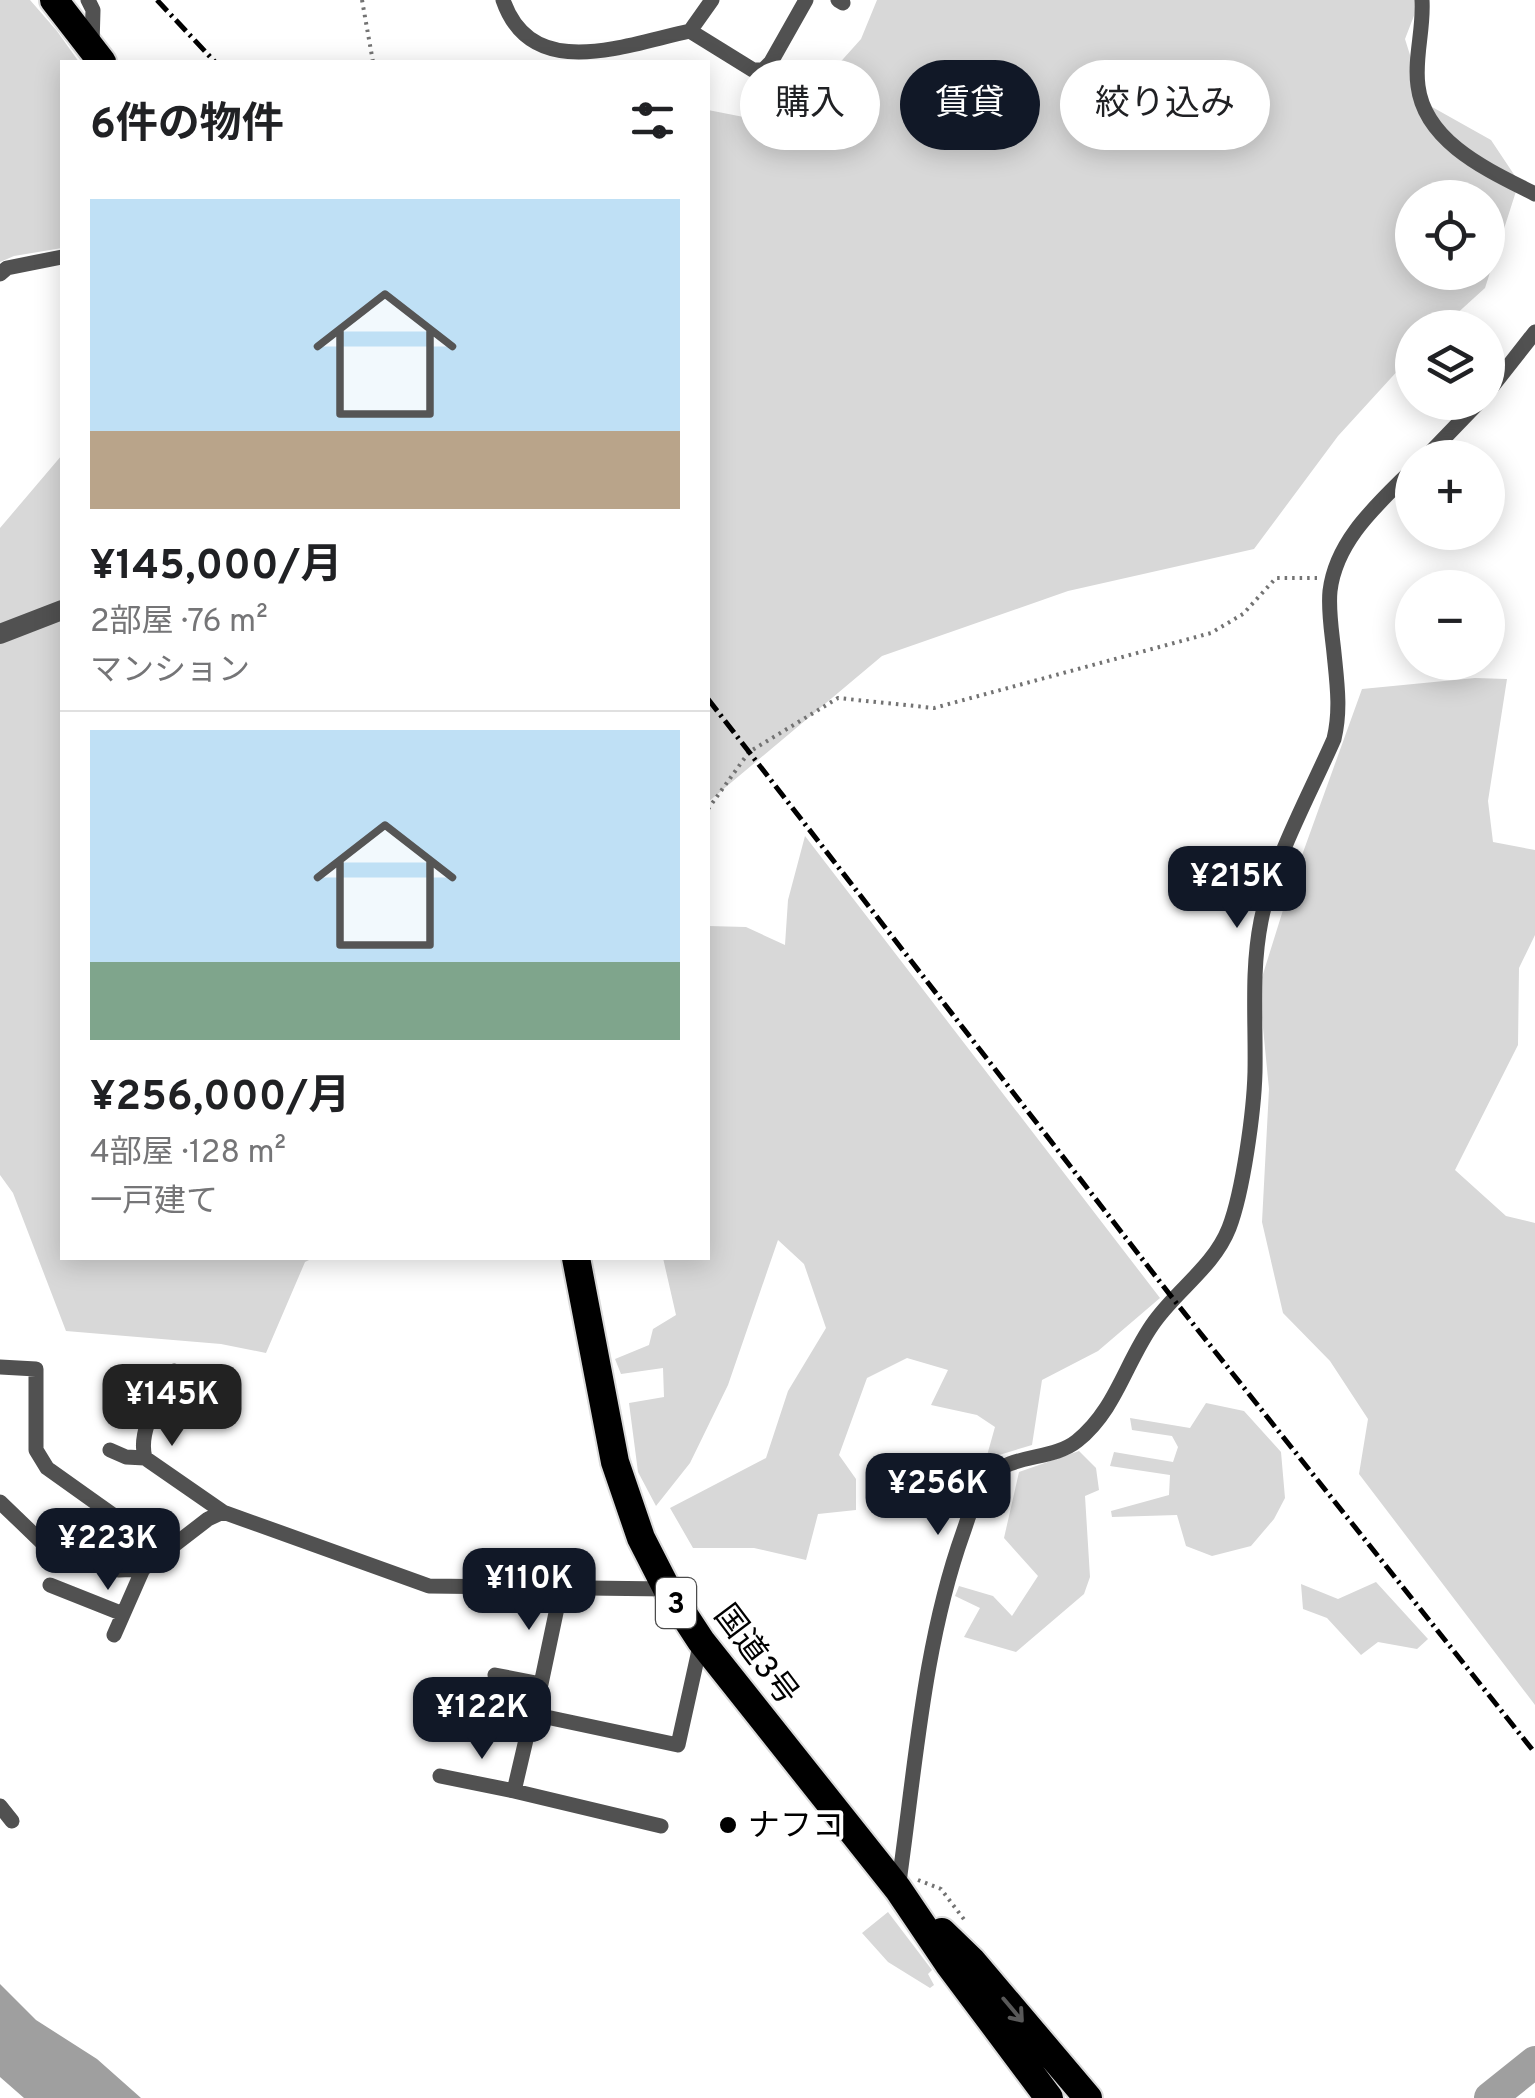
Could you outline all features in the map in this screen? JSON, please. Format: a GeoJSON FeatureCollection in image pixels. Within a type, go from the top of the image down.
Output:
{"type":"FeatureCollection","features":[{"type":"Feature","properties":{"kind":"highway"},"geometry":{"type":"LineString","coordinates":[[54,0],[97,55]]}},
{"type":"Feature","properties":{"kind":"highway","name":"国道3号"},"geometry":{"type":"LineString","coordinates":[[576,1260],[615,1462],[636,1524],[667,1589],[701,1642],[898,1889],[1049,2098]]}},
{"type":"Feature","properties":{"kind":"highway","name":"国道3号"},"geometry":{"type":"LineString","coordinates":[[898,1889],[972,1961],[1088,2098]]}},
{"type":"Feature","properties":{"kind":"street"},"geometry":{"type":"LineString","coordinates":[[88,0],[93,10],[97,55]]}},
{"type":"Feature","properties":{"kind":"street"},"geometry":{"type":"LineString","coordinates":[[504,0],[508,15],[536,44],[553,52],[578,54],[690,31],[712,0]]}},
{"type":"Feature","properties":{"kind":"street"},"geometry":{"type":"LineString","coordinates":[[690,31],[753,70],[763,70],[806,0]]}},
{"type":"Feature","properties":{"kind":"street"},"geometry":{"type":"LineString","coordinates":[[1422,0],[1417,72],[1424,110],[1453,145],[1480,166],[1535,194]]}},
{"type":"Feature","properties":{"kind":"street"},"geometry":{"type":"LineString","coordinates":[[0,274],[6,268],[60,257]]}},
{"type":"Feature","properties":{"kind":"street"},"geometry":{"type":"LineString","coordinates":[[1505,370],[1535,332]]}},
{"type":"Feature","properties":{"kind":"street"},"geometry":{"type":"LineString","coordinates":[[1443,440],[1462,420]]}},
{"type":"Feature","properties":{"kind":"street"},"geometry":{"type":"LineString","coordinates":[[898,1889],[937,1617],[974,1504],[988,1478],[1003,1468],[1062,1451],[1090,1428],[1117,1392],[1155,1320],[1221,1245],[1230,1225],[1242,1175],[1255,1075],[1255,989],[1261,922],[1270,887],[1334,739],[1339,717],[1330,608],[1332,578],[1338,559],[1359,526],[1395,488]]}},
{"type":"Feature","properties":{"kind":"street"},"geometry":{"type":"LineString","coordinates":[[0,634],[60,611]]}},
{"type":"Feature","properties":{"kind":"street"},"geometry":{"type":"LineString","coordinates":[[0,1368],[36,1369],[36,1450],[47,1468],[165,1552]]}},
{"type":"Feature","properties":{"kind":"street"},"geometry":{"type":"LineString","coordinates":[[145,1458],[141,1444],[152,1412],[174,1371]]}},
{"type":"Feature","properties":{"kind":"street"},"geometry":{"type":"LineString","coordinates":[[110,1450],[126,1457],[145,1458],[223,1512],[429,1586],[667,1589]]}},
{"type":"Feature","properties":{"kind":"street"},"geometry":{"type":"LineString","coordinates":[[0,1502],[51,1551],[119,1570],[143,1569]]}},
{"type":"Feature","properties":{"kind":"street"},"geometry":{"type":"LineString","coordinates":[[114,1636],[143,1569],[208,1519],[223,1512]]}},
{"type":"Feature","properties":{"kind":"street"},"geometry":{"type":"LineString","coordinates":[[50,1585],[123,1614]]}},
{"type":"Feature","properties":{"kind":"street"},"geometry":{"type":"LineString","coordinates":[[495,1676],[542,1684],[561,1589]]}},
{"type":"Feature","properties":{"kind":"street"},"geometry":{"type":"LineString","coordinates":[[514,1791],[532,1714],[678,1745],[701,1642]]}},
{"type":"Feature","properties":{"kind":"street"},"geometry":{"type":"LineString","coordinates":[[440,1776],[661,1826]]}},
{"type":"Feature","properties":{"kind":"street"},"geometry":{"type":"LineString","coordinates":[[0,1806],[12,1821]]}},
{"type":"Feature","properties":{"kind":"path"},"geometry":{"type":"LineString","coordinates":[[362,0],[373,60]]}},
{"type":"Feature","properties":{"kind":"path"},"geometry":{"type":"LineString","coordinates":[[710,807],[748,752],[838,698],[934,708],[1210,633],[1243,614],[1276,578],[1332,578]]}},
{"type":"Feature","properties":{"kind":"shaded area"},"geometry":{"type":"Polygon","coordinates":[[[0,0],[30,0],[78,60],[60,60],[60,248],[0,262],[0,0]]]}},
{"type":"Feature","properties":{"kind":"shaded area"},"geometry":{"type":"Polygon","coordinates":[[[877,0],[1420,0],[1405,39],[1425,103],[1491,140],[1519,182],[1505,226],[1505,180],[1395,180],[1395,290],[1483,290],[1461,310],[1395,310],[1395,374],[1338,436],[1254,549],[1068,591],[882,656],[710,800],[710,110],[740,116],[740,150],[880,150],[880,60],[842,60],[861,39],[877,0]]]}},
{"type":"Feature","properties":{"kind":"shaded area"},"geometry":{"type":"Polygon","coordinates":[[[60,457],[60,1260],[309,1260],[266,1353],[221,1344],[66,1331],[13,1193],[0,1175],[0,528],[60,457]]]}},
{"type":"Feature","properties":{"kind":"shaded area"},"geometry":{"type":"Polygon","coordinates":[[[1507,679],[1488,801],[1493,842],[1535,850],[1535,935],[1519,968],[1518,1045],[1455,1170],[1506,1216],[1535,1223],[1535,1705],[1359,1474],[1368,1419],[1330,1361],[1283,1313],[1262,1222],[1269,1089],[1259,987],[1362,689],[1507,679]]]}},
{"type":"Feature","properties":{"kind":"shaded area"},"geometry":{"type":"Polygon","coordinates":[[[805,836],[1160,1298],[1098,1351],[1042,1380],[1032,1445],[986,1459],[995,1427],[977,1415],[931,1405],[948,1370],[907,1358],[867,1378],[839,1455],[856,1479],[856,1510],[818,1514],[806,1560],[754,1548],[693,1548],[670,1508],[766,1458],[788,1391],[826,1328],[804,1264],[778,1240],[728,1385],[690,1463],[656,1506],[638,1472],[629,1403],[664,1397],[663,1368],[621,1374],[615,1359],[649,1345],[653,1329],[676,1315],[663,1260],[710,1260],[710,926],[746,927],[785,945],[788,900],[805,836]]]}},
{"type":"Feature","properties":{"kind":"shaded area"},"geometry":{"type":"Polygon","coordinates":[[[1206,1403],[1244,1411],[1281,1452],[1285,1498],[1274,1519],[1251,1546],[1212,1556],[1186,1546],[1177,1515],[1112,1517],[1111,1511],[1169,1495],[1170,1475],[1110,1466],[1114,1452],[1173,1462],[1178,1447],[1172,1436],[1132,1430],[1130,1418],[1190,1428],[1206,1403]]]}},
{"type":"Feature","properties":{"kind":"shaded area"},"geometry":{"type":"Polygon","coordinates":[[[1079,1451],[1096,1468],[1099,1490],[1085,1496],[1090,1577],[1084,1594],[1016,1652],[964,1637],[980,1608],[955,1596],[959,1586],[993,1596],[1012,1616],[1038,1576],[1004,1538],[1019,1472],[1079,1451]]]}},
{"type":"Feature","properties":{"kind":"shaded area"},"geometry":{"type":"Polygon","coordinates":[[[1376,1582],[1428,1639],[1417,1649],[1378,1642],[1361,1655],[1327,1618],[1303,1609],[1301,1584],[1338,1599],[1376,1582]]]}},
{"type":"Feature","properties":{"kind":"shaded area"},"geometry":{"type":"Polygon","coordinates":[[[888,1912],[932,1970],[928,1974],[934,1985],[930,1988],[888,1962],[862,1933],[888,1912]]]}},
{"type":"Feature","properties":{"kind":"shaded area"},"geometry":{"type":"Polygon","coordinates":[[[0,1984],[36,2020],[97,2059],[141,2098],[24,2098],[0,2077],[0,1984]]]}},
{"type":"Feature","properties":{"kind":"waterway"},"geometry":{"type":"LineString","coordinates":[[1490,2098],[1535,2062]]}},
{"type":"Feature","properties":{"kind":"railway"},"geometry":{"type":"LineString","coordinates":[[157,0],[213,60]]}},
{"type":"Feature","properties":{"kind":"railway"},"geometry":{"type":"LineString","coordinates":[[710,702],[1174,1300],[1535,1753]]}},
{"type":"Feature","properties":{"kind":"place","name":"ナフコ"},"geometry":{"type":"Point","coordinates":[728,1825]}}]}
